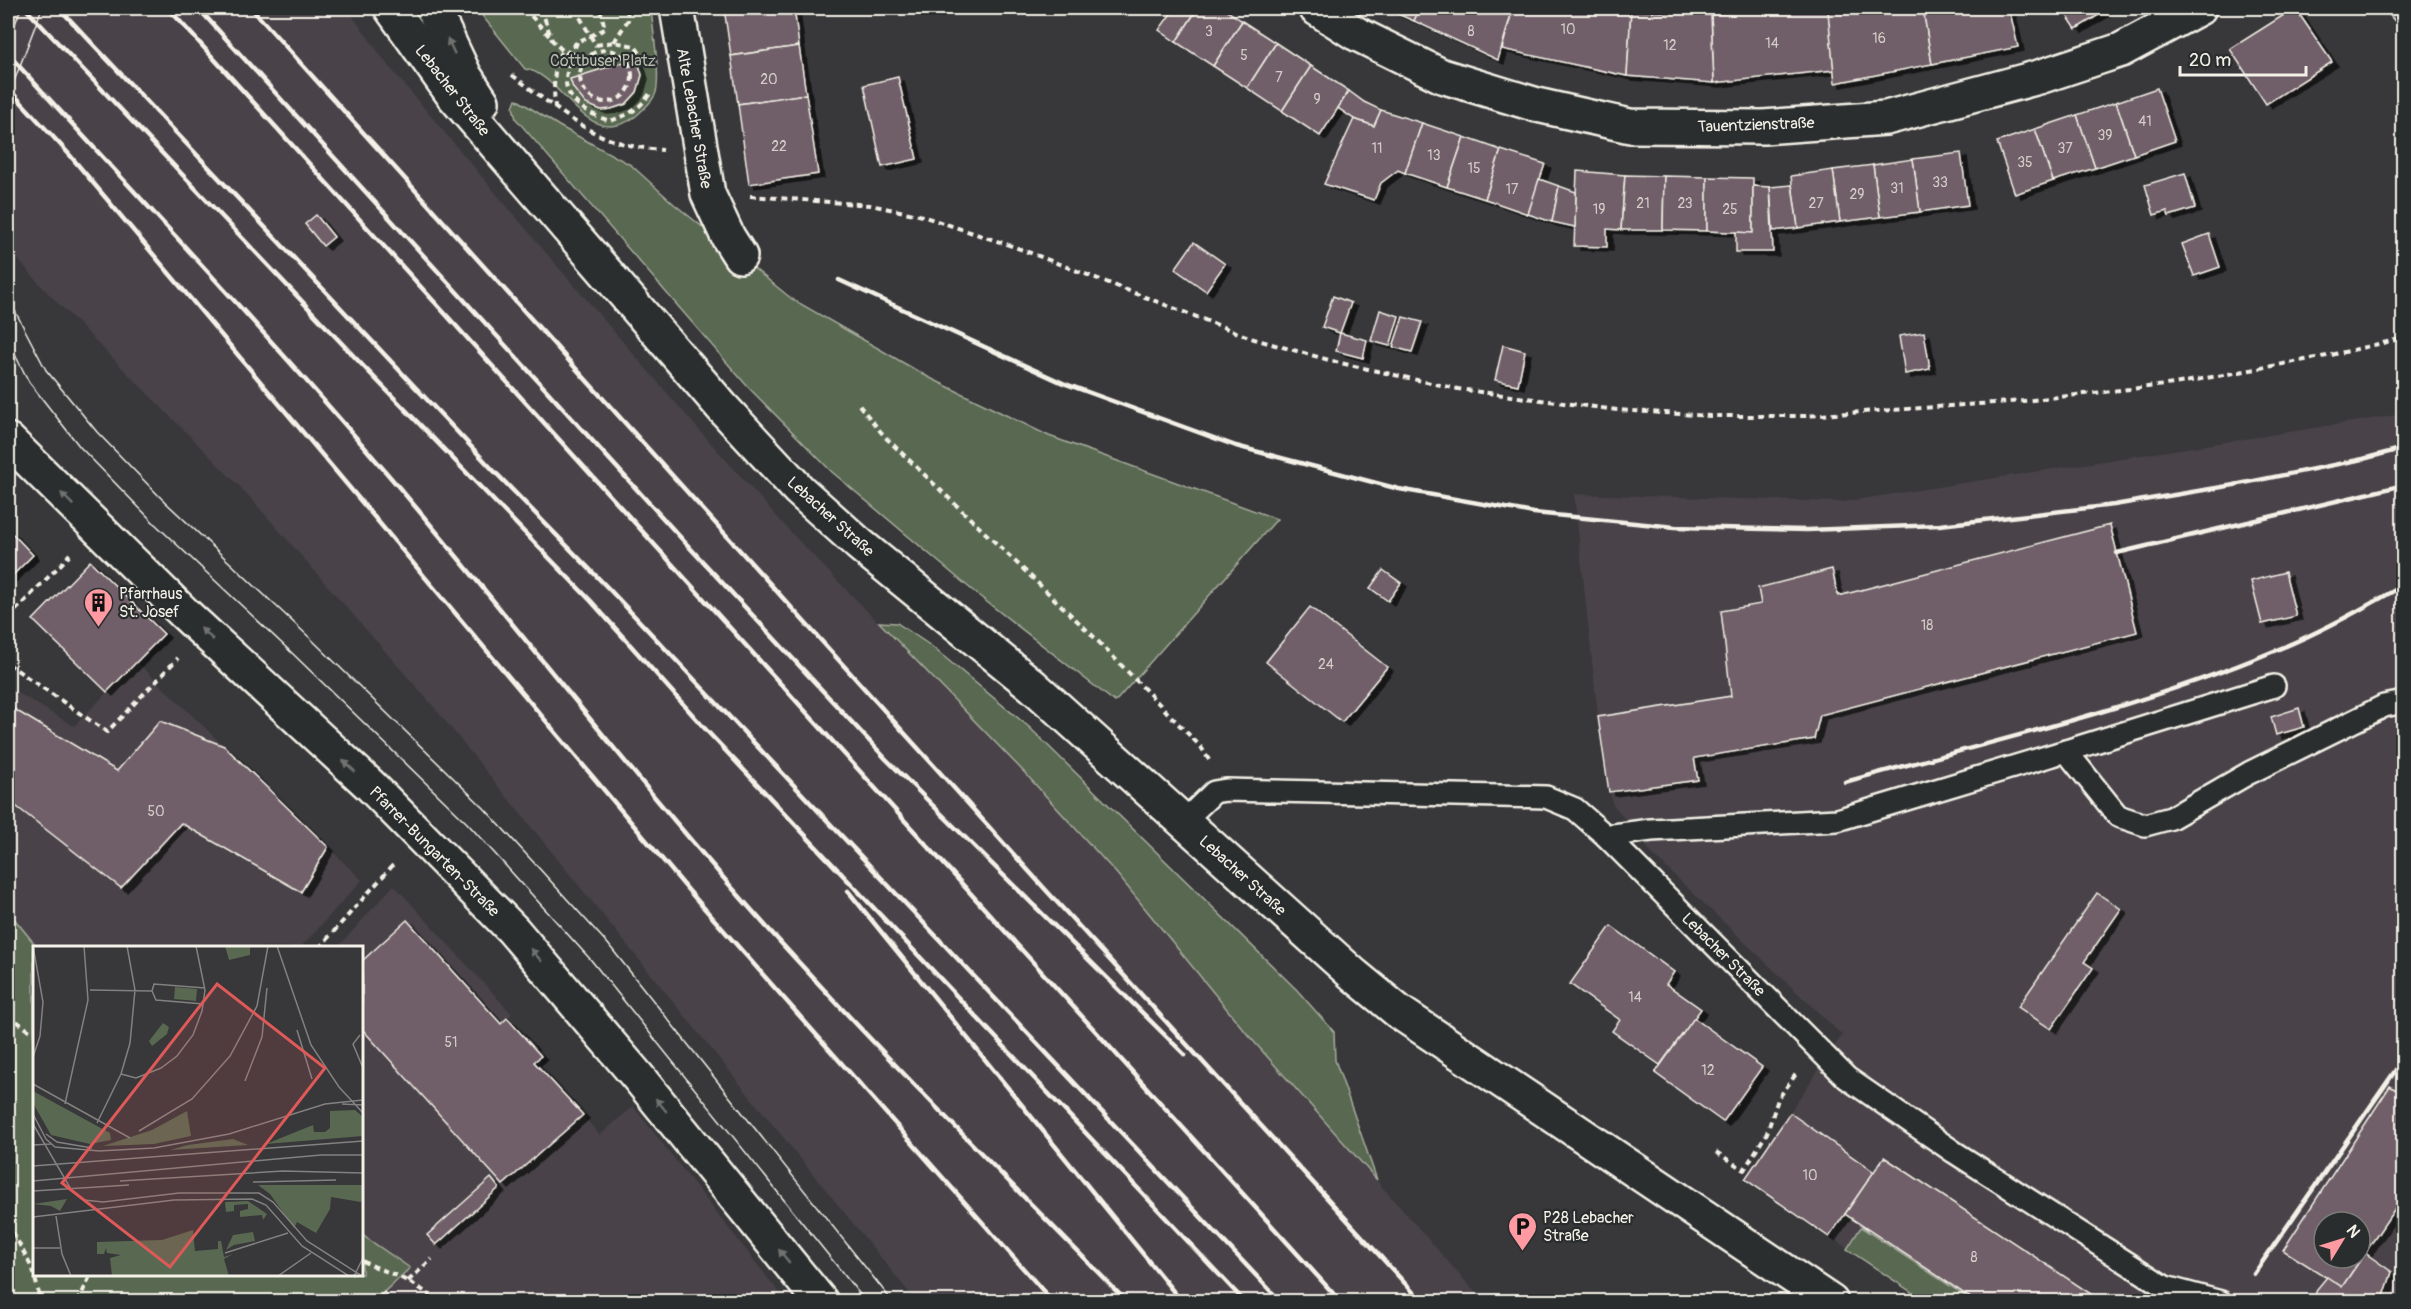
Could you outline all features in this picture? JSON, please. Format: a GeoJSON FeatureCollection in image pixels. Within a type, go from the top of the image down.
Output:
{"type":"FeatureCollection","features":[{"type":"Feature","properties":{"kind":"street","name":"Lebacher Straße"},"geometry":{"type":"LineString","coordinates":[[391,8],[453,95],[714,399],[799,490],[859,544],[1033,686],[1354,975],[1399,1012],[1831,1302]]}},
{"type":"Feature","properties":{"kind":"street","name":"Lebacher Straße"},"geometry":{"type":"LineString","coordinates":[[433,8],[465,76],[501,134],[518,170]]}},
{"type":"Feature","properties":{"kind":"street","name":"Alte Lebacher Straße"},"geometry":{"type":"LineString","coordinates":[[676,8],[708,194],[728,237],[740,256]]}},
{"type":"Feature","properties":{"kind":"street","name":"Tauentzienstraße"},"geometry":{"type":"LineString","coordinates":[[1316,8],[1355,33],[1442,76],[1537,105],[1630,126],[1762,127],[1886,118],[2039,77],[2111,53],[2181,12]]}},
{"type":"Feature","properties":{"kind":"street","name":"Pfarrer-Bungarten-Straße"},"geometry":{"type":"LineString","coordinates":[[8,440],[203,631],[370,785],[530,948],[821,1302]]}},
{"type":"Feature","properties":{"kind":"lane"},"geometry":{"type":"LineString","coordinates":[[1606,836],[1651,830],[1837,820],[2066,752],[2274,686]]}},
{"type":"Feature","properties":{"kind":"lane"},"geometry":{"type":"LineString","coordinates":[[2066,752],[2118,816],[2145,825],[2171,818],[2249,773],[2384,706],[2403,702]]}},
{"type":"Feature","properties":{"kind":"lane","name":"Lebacher Straße"},"geometry":{"type":"LineString","coordinates":[[1184,821],[1214,792],[1226,790],[1546,797],[1575,809],[1606,836],[1847,1078],[1954,1152],[2165,1287],[2221,1302]]}},
{"type":"Feature","properties":{"kind":"path"},"geometry":{"type":"LineString","coordinates":[[524,8],[566,54],[577,42],[605,29],[600,8]]}},
{"type":"Feature","properties":{"kind":"path"},"geometry":{"type":"LineString","coordinates":[[541,8],[552,40]]}},
{"type":"Feature","properties":{"kind":"path"},"geometry":{"type":"LineString","coordinates":[[575,8],[598,51]]}},
{"type":"Feature","properties":{"kind":"path"},"geometry":{"type":"LineString","coordinates":[[614,42],[628,20],[627,8]]}},
{"type":"Feature","properties":{"kind":"path"},"geometry":{"type":"LineString","coordinates":[[577,42],[566,84],[575,101],[585,111],[610,121],[630,114],[651,93],[651,85]]}},
{"type":"Feature","properties":{"kind":"path"},"geometry":{"type":"LineString","coordinates":[[596,45],[614,42],[634,46],[650,69]]}},
{"type":"Feature","properties":{"kind":"path"},"geometry":{"type":"LineString","coordinates":[[555,109],[554,75],[557,59],[562,50]]}},
{"type":"Feature","properties":{"kind":"path"},"geometry":{"type":"LineString","coordinates":[[614,50],[625,56],[632,68],[632,82],[625,94],[613,101],[598,101],[587,94],[580,82],[580,68],[587,58],[598,51],[614,50]]}},
{"type":"Feature","properties":{"kind":"path"},"geometry":{"type":"LineString","coordinates":[[524,84],[581,127],[613,142],[659,150],[700,152]]}},
{"type":"Feature","properties":{"kind":"path"},"geometry":{"type":"LineString","coordinates":[[708,194],[870,205],[920,215],[1015,247],[1244,335],[1326,359],[1458,389],[1617,410],[1711,416],[1805,416],[2023,401],[2174,384],[2327,356],[2403,338]]}},
{"type":"Feature","properties":{"kind":"path"},"geometry":{"type":"LineString","coordinates":[[859,405],[885,436],[1091,634],[1201,747],[1213,766]]}},
{"type":"Feature","properties":{"kind":"path"},"geometry":{"type":"LineString","coordinates":[[8,618],[69,556],[62,549]]}},
{"type":"Feature","properties":{"kind":"path"},"geometry":{"type":"LineString","coordinates":[[8,664],[107,732],[203,631]]}},
{"type":"Feature","properties":{"kind":"path"},"geometry":{"type":"LineString","coordinates":[[321,946],[399,859]]}},
{"type":"Feature","properties":{"kind":"path"},"geometry":{"type":"LineString","coordinates":[[8,1015],[33,1033]]}},
{"type":"Feature","properties":{"kind":"path"},"geometry":{"type":"LineString","coordinates":[[1716,1152],[1744,1170],[1767,1133],[1778,1099],[1802,1066]]}},
{"type":"Feature","properties":{"kind":"path"},"geometry":{"type":"LineString","coordinates":[[8,1223],[33,1270]]}},
{"type":"Feature","properties":{"kind":"path"},"geometry":{"type":"LineString","coordinates":[[408,1281],[432,1259]]}},
{"type":"Feature","properties":{"kind":"path"},"geometry":{"type":"LineString","coordinates":[[363,1261],[425,1290],[437,1302]]}},
{"type":"Feature","properties":{"kind":"path"},"geometry":{"type":"LineString","coordinates":[[34,1276],[41,1302]]}},
{"type":"Feature","properties":{"kind":"path"},"geometry":{"type":"LineString","coordinates":[[78,1302],[91,1276]]}},
{"type":"Feature","properties":{"kind":"shaded area"},"geometry":{"type":"Polygon","coordinates":[[[8,8],[347,8],[387,64],[701,432],[796,538],[1023,771],[1117,874],[1248,1035],[1483,1301],[916,1301],[433,706],[247,494],[45,290],[8,248],[8,8]]]}},
{"type":"Feature","properties":{"kind":"shaded area"},"geometry":{"type":"Polygon","coordinates":[[[2403,414],[2403,1301],[1925,1301],[1745,1179],[1842,1035],[1653,855],[1612,803],[1598,717],[1574,494],[1842,502],[2403,414]]]}},
{"type":"Feature","properties":{"kind":"shaded area"},"geometry":{"type":"Polygon","coordinates":[[[137,662],[362,880],[302,946],[36,946],[8,911],[8,687],[74,726],[137,662]]]}},
{"type":"Feature","properties":{"kind":"shaded area"},"geometry":{"type":"Polygon","coordinates":[[[394,885],[512,1014],[507,1018],[541,1056],[535,1062],[600,1135],[633,1106],[786,1301],[374,1301],[410,1268],[363,1236],[363,946],[339,946],[394,885]]]}},
{"type":"Feature","properties":{"kind":"green space","name":"Cottbuser Platz"},"geometry":{"type":"Polygon","coordinates":[[[476,8],[651,8],[657,66],[655,95],[636,116],[619,125],[603,125],[589,119],[551,83],[525,69],[476,8]]]}},
{"type":"Feature","properties":{"kind":"green space"},"geometry":{"type":"Polygon","coordinates":[[[516,99],[559,126],[631,165],[674,204],[792,299],[928,377],[1049,436],[1277,519],[1115,702],[978,595],[832,472],[748,387],[516,119],[513,107],[516,99]]]}},
{"type":"Feature","properties":{"kind":"green space"},"geometry":{"type":"Polygon","coordinates":[[[879,622],[897,623],[931,646],[1029,727],[1297,990],[1334,1032],[1335,1060],[1377,1180],[1248,1035],[1117,874],[1023,771],[879,622]]]}},
{"type":"Feature","properties":{"kind":"green space"},"geometry":{"type":"Polygon","coordinates":[[[8,911],[36,946],[33,946],[33,1276],[363,1276],[363,1236],[410,1268],[374,1301],[8,1301],[8,911]]]}},
{"type":"Feature","properties":{"kind":"green space"},"geometry":{"type":"Polygon","coordinates":[[[1861,1227],[1973,1301],[1925,1301],[1847,1249],[1861,1227]]]}},
{"type":"Feature","properties":{"kind":"building"},"geometry":{"type":"Polygon","coordinates":[[[724,8],[794,8],[799,46],[731,56],[724,8]]]}},
{"type":"Feature","properties":{"kind":"building"},"geometry":{"type":"Polygon","coordinates":[[[1175,8],[1198,8],[1176,42],[1159,30],[1175,8]]]}},
{"type":"Feature","properties":{"kind":"building"},"geometry":{"type":"Polygon","coordinates":[[[1198,8],[1223,8],[1242,21],[1213,66],[1176,42],[1198,8]]]}},
{"type":"Feature","properties":{"kind":"building"},"geometry":{"type":"Polygon","coordinates":[[[1384,8],[1420,8],[1414,21],[1384,8]]]}},
{"type":"Feature","properties":{"kind":"building"},"geometry":{"type":"Polygon","coordinates":[[[1420,8],[1513,8],[1498,60],[1414,21],[1420,8]]]}},
{"type":"Feature","properties":{"kind":"building"},"geometry":{"type":"Polygon","coordinates":[[[1513,8],[1621,8],[1631,10],[1627,76],[1502,49],[1513,8]]]}},
{"type":"Feature","properties":{"kind":"building"},"geometry":{"type":"Polygon","coordinates":[[[1782,8],[1828,8],[1834,70],[1714,83],[1711,15],[1782,8]]]}},
{"type":"Feature","properties":{"kind":"building"},"geometry":{"type":"Polygon","coordinates":[[[1854,8],[1923,8],[1932,64],[1835,83],[1828,12],[1854,8]]]}},
{"type":"Feature","properties":{"kind":"building"},"geometry":{"type":"Polygon","coordinates":[[[1923,8],[2009,8],[2018,47],[1932,64],[1923,8]]]}},
{"type":"Feature","properties":{"kind":"building"},"geometry":{"type":"Polygon","coordinates":[[[2062,8],[2110,8],[2076,29],[2062,8]]]}},
{"type":"Feature","properties":{"kind":"building"},"geometry":{"type":"Polygon","coordinates":[[[2295,8],[2332,62],[2266,104],[2230,49],[2295,8]]]}},
{"type":"Feature","properties":{"kind":"building"},"geometry":{"type":"Polygon","coordinates":[[[2383,8],[2404,8],[2404,28],[2402,29],[2383,8]]]}},
{"type":"Feature","properties":{"kind":"building"},"geometry":{"type":"Polygon","coordinates":[[[1631,10],[1711,15],[1714,83],[1627,76],[1631,10]]]}},
{"type":"Feature","properties":{"kind":"building"},"geometry":{"type":"Polygon","coordinates":[[[1242,21],[1276,43],[1247,88],[1213,66],[1242,21]]]}},
{"type":"Feature","properties":{"kind":"building"},"geometry":{"type":"Polygon","coordinates":[[[1276,43],[1311,66],[1282,111],[1247,88],[1276,43]]]}},
{"type":"Feature","properties":{"kind":"building"},"geometry":{"type":"Polygon","coordinates":[[[799,46],[806,94],[738,104],[731,56],[799,46]]]}},
{"type":"Feature","properties":{"kind":"building"},"geometry":{"type":"Polygon","coordinates":[[[637,58],[642,75],[637,92],[626,104],[601,110],[586,104],[573,88],[570,79],[637,58]]]}},
{"type":"Feature","properties":{"kind":"building"},"geometry":{"type":"Polygon","coordinates":[[[1311,66],[1349,91],[1320,136],[1282,111],[1311,66]]]}},
{"type":"Feature","properties":{"kind":"building"},"geometry":{"type":"Polygon","coordinates":[[[898,77],[917,159],[882,167],[864,85],[898,77]]]}},
{"type":"Feature","properties":{"kind":"building"},"geometry":{"type":"Polygon","coordinates":[[[2157,88],[2175,141],[2134,155],[2116,102],[2157,88]]]}},
{"type":"Feature","properties":{"kind":"building"},"geometry":{"type":"Polygon","coordinates":[[[1349,91],[1364,102],[1381,110],[1374,126],[1354,119],[1338,108],[1349,91]]]}},
{"type":"Feature","properties":{"kind":"building"},"geometry":{"type":"Polygon","coordinates":[[[806,94],[818,174],[749,184],[738,104],[806,94]]]}},
{"type":"Feature","properties":{"kind":"building"},"geometry":{"type":"Polygon","coordinates":[[[2116,102],[2134,155],[2095,168],[2077,115],[2116,102]]]}},
{"type":"Feature","properties":{"kind":"building"},"geometry":{"type":"Polygon","coordinates":[[[1381,110],[1422,123],[1405,173],[1398,170],[1381,183],[1374,200],[1324,184],[1354,119],[1374,126],[1381,110]]]}},
{"type":"Feature","properties":{"kind":"building"},"geometry":{"type":"Polygon","coordinates":[[[2077,115],[2095,168],[2053,181],[2035,129],[2077,115]]]}},
{"type":"Feature","properties":{"kind":"building"},"geometry":{"type":"Polygon","coordinates":[[[1422,123],[1464,137],[1447,187],[1405,173],[1422,123]]]}},
{"type":"Feature","properties":{"kind":"building"},"geometry":{"type":"Polygon","coordinates":[[[2035,129],[2053,181],[2015,194],[1997,142],[2035,129]]]}},
{"type":"Feature","properties":{"kind":"building"},"geometry":{"type":"Polygon","coordinates":[[[1464,137],[1501,150],[1485,199],[1447,187],[1464,137]]]}},
{"type":"Feature","properties":{"kind":"building"},"geometry":{"type":"Polygon","coordinates":[[[1501,150],[1545,164],[1528,214],[1485,199],[1501,150]]]}},
{"type":"Feature","properties":{"kind":"building"},"geometry":{"type":"Polygon","coordinates":[[[1961,153],[1968,205],[1920,212],[1913,159],[1961,153]]]}},
{"type":"Feature","properties":{"kind":"building"},"geometry":{"type":"Polygon","coordinates":[[[1913,159],[1920,212],[1880,217],[1873,165],[1913,159]]]}},
{"type":"Feature","properties":{"kind":"building"},"geometry":{"type":"Polygon","coordinates":[[[1873,165],[1880,217],[1840,222],[1833,170],[1873,165]]]}},
{"type":"Feature","properties":{"kind":"building"},"geometry":{"type":"Polygon","coordinates":[[[1833,170],[1840,222],[1798,228],[1791,176],[1833,170]]]}},
{"type":"Feature","properties":{"kind":"building"},"geometry":{"type":"Polygon","coordinates":[[[1577,171],[1625,175],[1621,230],[1607,229],[1607,247],[1574,246],[1577,171]]]}},
{"type":"Feature","properties":{"kind":"building"},"geometry":{"type":"Polygon","coordinates":[[[2185,173],[2195,208],[2169,216],[2167,211],[2154,215],[2145,185],[2185,173]]]}},
{"type":"Feature","properties":{"kind":"building"},"geometry":{"type":"Polygon","coordinates":[[[1625,175],[1664,176],[1663,230],[1621,230],[1625,175]]]}},
{"type":"Feature","properties":{"kind":"building"},"geometry":{"type":"Polygon","coordinates":[[[1664,176],[1707,177],[1707,231],[1663,230],[1664,176]]]}},
{"type":"Feature","properties":{"kind":"building"},"geometry":{"type":"Polygon","coordinates":[[[1707,177],[1753,178],[1753,233],[1707,231],[1707,177]]]}},
{"type":"Feature","properties":{"kind":"building"},"geometry":{"type":"Polygon","coordinates":[[[1539,179],[1559,186],[1552,222],[1528,214],[1539,179]]]}},
{"type":"Feature","properties":{"kind":"building"},"geometry":{"type":"Polygon","coordinates":[[[1792,185],[1798,228],[1773,231],[1770,187],[1792,185]]]}},
{"type":"Feature","properties":{"kind":"building"},"geometry":{"type":"Polygon","coordinates":[[[1559,186],[1576,192],[1575,227],[1552,222],[1559,186]]]}},
{"type":"Feature","properties":{"kind":"building"},"geometry":{"type":"Polygon","coordinates":[[[1753,186],[1770,187],[1773,252],[1736,252],[1736,232],[1753,233],[1753,186]]]}},
{"type":"Feature","properties":{"kind":"building"},"geometry":{"type":"Polygon","coordinates":[[[316,215],[334,237],[323,246],[305,224],[316,215]]]}},
{"type":"Feature","properties":{"kind":"building"},"geometry":{"type":"Polygon","coordinates":[[[2209,234],[2220,267],[2194,276],[2182,244],[2209,234]]]}},
{"type":"Feature","properties":{"kind":"building"},"geometry":{"type":"Polygon","coordinates":[[[1194,242],[1225,264],[1206,291],[1175,269],[1194,242]]]}},
{"type":"Feature","properties":{"kind":"building"},"geometry":{"type":"Polygon","coordinates":[[[1333,296],[1351,303],[1340,333],[1322,327],[1333,296]]]}},
{"type":"Feature","properties":{"kind":"building"},"geometry":{"type":"Polygon","coordinates":[[[1380,310],[1399,316],[1390,346],[1371,341],[1380,310]]]}},
{"type":"Feature","properties":{"kind":"building"},"geometry":{"type":"Polygon","coordinates":[[[1403,317],[1422,322],[1412,352],[1393,347],[1403,317]]]}},
{"type":"Feature","properties":{"kind":"building"},"geometry":{"type":"Polygon","coordinates":[[[1924,332],[1930,369],[1905,374],[1899,336],[1924,332]]]}},
{"type":"Feature","properties":{"kind":"building"},"geometry":{"type":"Polygon","coordinates":[[[1340,333],[1367,340],[1363,358],[1336,351],[1340,333]]]}},
{"type":"Feature","properties":{"kind":"building"},"geometry":{"type":"Polygon","coordinates":[[[1503,345],[1525,351],[1518,385],[1495,380],[1503,345]]]}},
{"type":"Feature","properties":{"kind":"building"},"geometry":{"type":"Polygon","coordinates":[[[2110,525],[2137,632],[1820,715],[1814,739],[1694,758],[1698,780],[1609,792],[1598,717],[1731,696],[1721,611],[1761,604],[1758,588],[1832,569],[1838,596],[2110,525]]]}},
{"type":"Feature","properties":{"kind":"building"},"geometry":{"type":"Polygon","coordinates":[[[8,529],[33,555],[8,580],[8,529]]]}},
{"type":"Feature","properties":{"kind":"building","name":"Pfarrhaus St. Josef"},"geometry":{"type":"Polygon","coordinates":[[[90,561],[164,634],[107,692],[33,620],[90,561]]]}},
{"type":"Feature","properties":{"kind":"building"},"geometry":{"type":"Polygon","coordinates":[[[1383,570],[1401,583],[1388,601],[1370,588],[1383,570]]]}},
{"type":"Feature","properties":{"kind":"building"},"geometry":{"type":"Polygon","coordinates":[[[2285,572],[2296,616],[2262,624],[2251,581],[2285,572]]]}},
{"type":"Feature","properties":{"kind":"building"},"geometry":{"type":"Polygon","coordinates":[[[1310,607],[1387,667],[1342,722],[1266,662],[1310,607]]]}},
{"type":"Feature","properties":{"kind":"building"},"geometry":{"type":"Polygon","coordinates":[[[12,708],[117,771],[160,721],[224,746],[328,847],[301,892],[181,823],[121,888],[8,800],[8,712],[12,708]]]}},
{"type":"Feature","properties":{"kind":"building"},"geometry":{"type":"Polygon","coordinates":[[[2299,708],[2304,727],[2276,735],[2271,717],[2299,708]]]}},
{"type":"Feature","properties":{"kind":"building"},"geometry":{"type":"Polygon","coordinates":[[[2097,893],[2121,909],[2084,962],[2093,968],[2051,1029],[2018,1007],[2097,893]]]}},
{"type":"Feature","properties":{"kind":"building"},"geometry":{"type":"Polygon","coordinates":[[[407,920],[501,1024],[507,1018],[541,1056],[534,1062],[583,1115],[503,1185],[363,1030],[363,960],[407,920]]]}},
{"type":"Feature","properties":{"kind":"building"},"geometry":{"type":"Polygon","coordinates":[[[1611,926],[1674,972],[1666,984],[1701,1009],[1660,1065],[1612,1031],[1620,1020],[1570,984],[1611,926]]]}},
{"type":"Feature","properties":{"kind":"building"},"geometry":{"type":"Polygon","coordinates":[[[1694,1018],[1762,1067],[1723,1122],[1655,1073],[1694,1018]]]}},
{"type":"Feature","properties":{"kind":"building"},"geometry":{"type":"Polygon","coordinates":[[[2390,1086],[2404,1095],[2404,1195],[2372,1242],[2372,1210],[2312,1210],[2312,1268],[2283,1250],[2390,1086]]]}},
{"type":"Feature","properties":{"kind":"building"},"geometry":{"type":"Polygon","coordinates":[[[1790,1113],[1874,1172],[1829,1237],[1745,1179],[1790,1113]]]}},
{"type":"Feature","properties":{"kind":"building"},"geometry":{"type":"Polygon","coordinates":[[[1884,1157],[2103,1302],[1977,1302],[1845,1214],[1884,1157]]]}},
{"type":"Feature","properties":{"kind":"building"},"geometry":{"type":"Polygon","coordinates":[[[491,1178],[499,1188],[436,1245],[427,1235],[491,1178]]]}},
{"type":"Feature","properties":{"kind":"building"},"geometry":{"type":"Polygon","coordinates":[[[2372,1258],[2392,1272],[2382,1302],[2313,1302],[2317,1289],[2327,1277],[2342,1287],[2354,1270],[2372,1270],[2372,1258]]]}},
{"type":"Feature","properties":{"kind":"building"},"geometry":{"type":"Polygon","coordinates":[[[2315,1270],[2353,1270],[2342,1287],[2315,1270]]]}},
{"type":"Feature","properties":{"kind":"building"},"geometry":{"type":"Polygon","coordinates":[[[384,1292],[393,1302],[374,1302],[384,1292]]]}},
{"type":"Feature","properties":{"kind":"tram line"},"geometry":{"type":"LineString","coordinates":[[8,43],[21,8]]}},
{"type":"Feature","properties":{"kind":"tram line"},"geometry":{"type":"LineString","coordinates":[[8,97],[42,8]]}},
{"type":"Feature","properties":{"kind":"tram line"},"geometry":{"type":"LineString","coordinates":[[8,289],[14,309],[46,370],[97,432],[162,499],[309,637],[484,808],[608,944],[893,1302]]}},
{"type":"Feature","properties":{"kind":"tram line"},"geometry":{"type":"LineString","coordinates":[[8,341],[29,382],[80,447],[155,524],[467,823],[591,960],[866,1302]]}},
{"type":"Feature","properties":{"kind":"railway"},"geometry":{"type":"LineString","coordinates":[[25,8],[366,369],[591,601],[708,732],[1245,1302]]}},
{"type":"Feature","properties":{"kind":"railway"},"geometry":{"type":"LineString","coordinates":[[59,8],[1281,1302]]}},
{"type":"Feature","properties":{"kind":"railway"},"geometry":{"type":"LineString","coordinates":[[168,8],[1341,1302]]}},
{"type":"Feature","properties":{"kind":"railway"},"geometry":{"type":"LineString","coordinates":[[198,8],[692,550],[886,759],[1185,1055]]}},
{"type":"Feature","properties":{"kind":"railway"},"geometry":{"type":"LineString","coordinates":[[251,8],[1045,889],[1422,1302]]}},
{"type":"Feature","properties":{"kind":"railway"},"geometry":{"type":"LineString","coordinates":[[8,54],[216,280],[369,452],[643,783],[782,944],[909,1080],[1127,1302]]}},
{"type":"Feature","properties":{"kind":"railway"},"geometry":{"type":"LineString","coordinates":[[8,88],[68,153],[689,891],[1053,1302]]}},
{"type":"Feature","properties":{"kind":"railway"},"geometry":{"type":"LineString","coordinates":[[839,280],[1063,383],[1236,446],[1399,489],[1534,513],[1675,527],[1807,530],[1940,525],[2114,505],[2234,485],[2363,459],[2404,448]]}},
{"type":"Feature","properties":{"kind":"railway"},"geometry":{"type":"LineString","coordinates":[[2117,553],[2404,485]]}},
{"type":"Feature","properties":{"kind":"railway"},"geometry":{"type":"LineString","coordinates":[[1845,782],[2062,723],[2222,672],[2291,644],[2404,585]]}},
{"type":"Feature","properties":{"kind":"railway"},"geometry":{"type":"LineString","coordinates":[[848,891],[1182,1302]]}},
{"type":"Feature","properties":{"kind":"railway"},"geometry":{"type":"LineString","coordinates":[[2254,1274],[2404,1058]]}},
{"type":"Feature","properties":{"kind":"place","name":"Pfarrhaus St. Josef"},"geometry":{"type":"Point","coordinates":[98,628]}},
{"type":"Feature","properties":{"kind":"place","name":"P28 Lebacher Straße"},"geometry":{"type":"Point","coordinates":[1522,1252]}}]}
